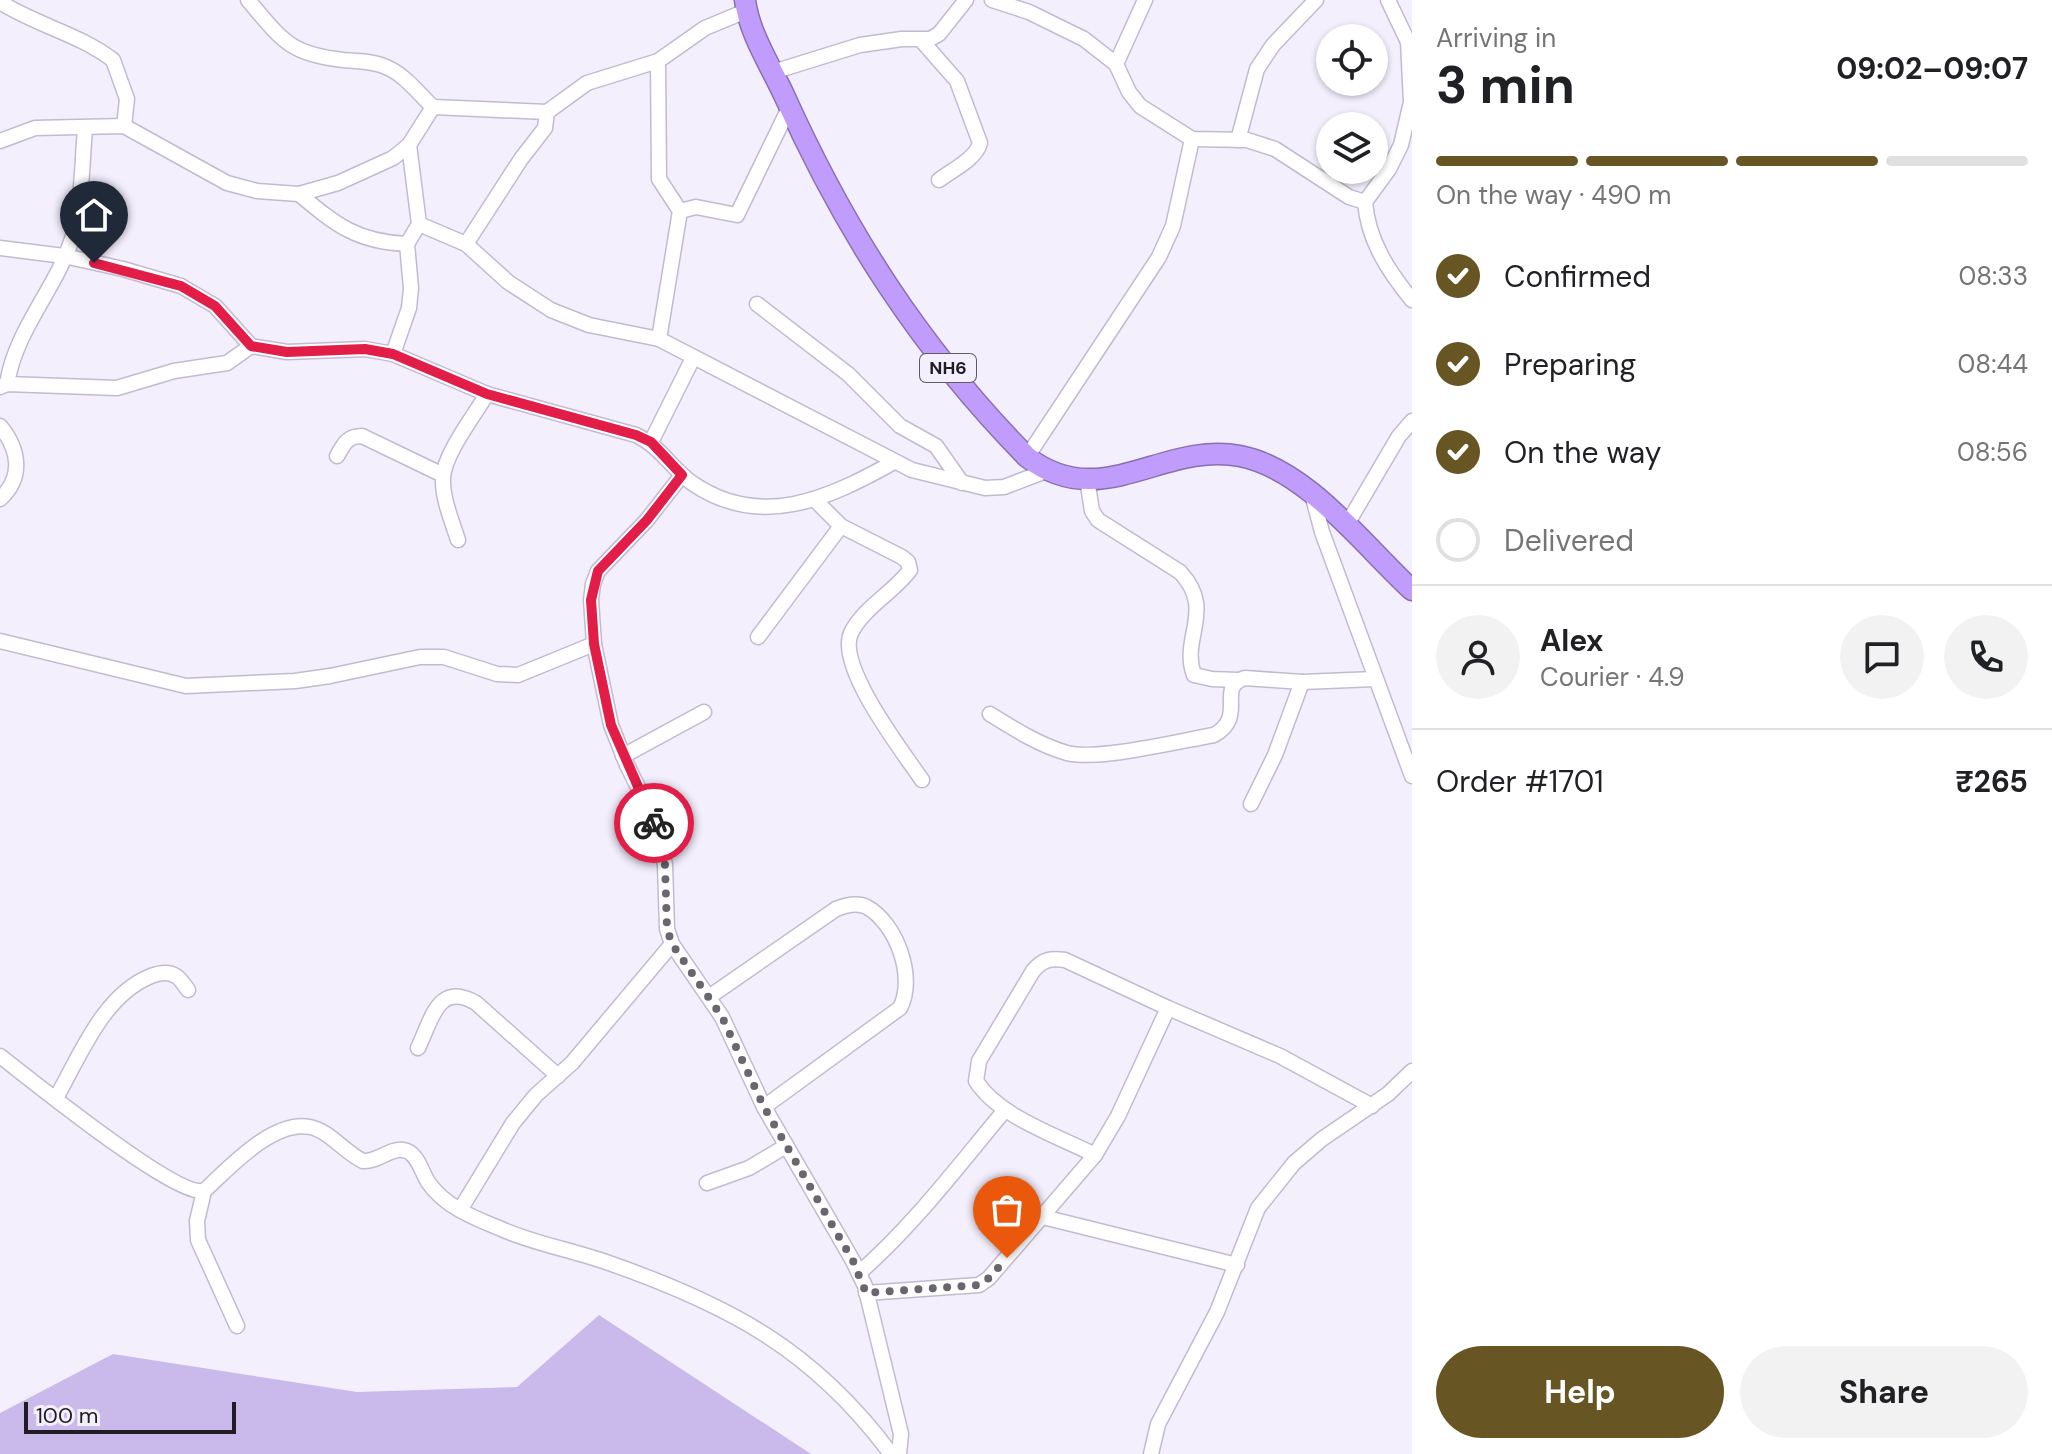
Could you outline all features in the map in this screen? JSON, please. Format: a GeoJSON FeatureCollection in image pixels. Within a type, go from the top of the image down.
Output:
{"type":"FeatureCollection","features":[{"type":"Feature","properties":{"kind":"highway","name":"NH6"},"geometry":{"type":"LineString","coordinates":[[746,6],[789,108],[824,180],[896,301],[935,352],[1027,457],[1046,471],[1067,478],[1087,479],[1108,478],[1195,457],[1238,456],[1270,465],[1312,493],[1412,590]]}},
{"type":"Feature","properties":{"kind":"street"},"geometry":{"type":"LineString","coordinates":[[248,0],[285,43],[297,50],[317,57],[384,65],[396,72],[433,107],[547,112],[587,83],[658,61],[705,28],[746,6]]}},
{"type":"Feature","properties":{"kind":"street"},"geometry":{"type":"LineString","coordinates":[[773,72],[860,45],[902,39],[921,40],[939,34],[966,0]]}},
{"type":"Feature","properties":{"kind":"street"},"geometry":{"type":"LineString","coordinates":[[992,0],[1071,31],[1116,64],[1129,92],[1140,106],[1192,139],[1247,140],[1275,149],[1349,197],[1365,202]]}},
{"type":"Feature","properties":{"kind":"street"},"geometry":{"type":"LineString","coordinates":[[1116,64],[1145,0]]}},
{"type":"Feature","properties":{"kind":"street"},"geometry":{"type":"LineString","coordinates":[[1238,140],[1257,69],[1273,45],[1316,0]]}},
{"type":"Feature","properties":{"kind":"street"},"geometry":{"type":"LineString","coordinates":[[1388,0],[1408,42],[1411,102],[1401,145],[1389,169],[1365,202],[1372,236],[1381,258],[1412,300]]}},
{"type":"Feature","properties":{"kind":"street"},"geometry":{"type":"LineString","coordinates":[[0,2],[29,18],[74,36],[113,60],[127,99],[124,126]]}},
{"type":"Feature","properties":{"kind":"street"},"geometry":{"type":"LineString","coordinates":[[921,40],[957,81],[980,143],[978,151],[939,180]]}},
{"type":"Feature","properties":{"kind":"street"},"geometry":{"type":"LineString","coordinates":[[658,61],[659,179],[680,211],[659,339]]}},
{"type":"Feature","properties":{"kind":"street"},"geometry":{"type":"LineString","coordinates":[[0,141],[35,128],[124,126],[227,183],[257,191],[299,194],[365,172],[393,158],[409,145],[433,107]]}},
{"type":"Feature","properties":{"kind":"street"},"geometry":{"type":"LineString","coordinates":[[680,211],[696,207],[737,215],[789,108]]}},
{"type":"Feature","properties":{"kind":"street"},"geometry":{"type":"LineString","coordinates":[[466,244],[545,128],[547,112]]}},
{"type":"Feature","properties":{"kind":"street"},"geometry":{"type":"LineString","coordinates":[[85,129],[75,227],[50,290],[14,353],[3,386],[117,388],[174,371],[227,363],[251,346]]}},
{"type":"Feature","properties":{"kind":"street"},"geometry":{"type":"LineString","coordinates":[[1027,457],[1159,257],[1173,226],[1192,139]]}},
{"type":"Feature","properties":{"kind":"street"},"geometry":{"type":"LineString","coordinates":[[393,354],[409,308],[411,288],[407,244],[419,224],[409,145]]}},
{"type":"Feature","properties":{"kind":"street"},"geometry":{"type":"LineString","coordinates":[[299,194],[350,232],[379,243],[407,244]]}},
{"type":"Feature","properties":{"kind":"street"},"geometry":{"type":"LineString","coordinates":[[419,224],[466,244],[508,282],[551,310],[589,325],[659,339],[912,470],[985,488],[1004,487],[1046,471]]}},
{"type":"Feature","properties":{"kind":"street"},"geometry":{"type":"LineString","coordinates":[[0,248],[64,256],[181,286],[215,306],[251,346],[287,352],[365,349],[393,354],[487,394],[636,435],[651,442],[694,485],[736,505],[773,508],[814,499],[870,476],[894,462]]}},
{"type":"Feature","properties":{"kind":"street"},"geometry":{"type":"LineString","coordinates":[[757,304],[848,374],[900,426],[936,446],[962,483]]}},
{"type":"Feature","properties":{"kind":"street"},"geometry":{"type":"LineString","coordinates":[[651,442],[693,358]]}},
{"type":"Feature","properties":{"kind":"street"},"geometry":{"type":"LineString","coordinates":[[458,540],[443,475],[449,458],[487,394]]}},
{"type":"Feature","properties":{"kind":"street"},"geometry":{"type":"LineString","coordinates":[[1346,526],[1399,436],[1412,421]]}},
{"type":"Feature","properties":{"kind":"street"},"geometry":{"type":"LineString","coordinates":[[0,426],[10,439],[18,468],[13,485],[0,499]]}},
{"type":"Feature","properties":{"kind":"street"},"geometry":{"type":"LineString","coordinates":[[337,456],[346,440],[362,436],[443,475]]}},
{"type":"Feature","properties":{"kind":"street"},"geometry":{"type":"LineString","coordinates":[[682,475],[647,520],[598,571],[591,600],[594,644],[611,725],[659,836],[665,865],[667,929],[672,944],[722,1017],[764,1107],[859,1273],[901,1434],[899,1454]]}},
{"type":"Feature","properties":{"kind":"street"},"geometry":{"type":"LineString","coordinates":[[1087,479],[1092,511],[1098,520],[1180,572],[1187,580],[1197,602],[1191,661],[1194,675],[1212,679],[1302,682],[1375,679]]}},
{"type":"Feature","properties":{"kind":"street"},"geometry":{"type":"LineString","coordinates":[[1312,493],[1322,532],[1412,776]]}},
{"type":"Feature","properties":{"kind":"street"},"geometry":{"type":"LineString","coordinates":[[814,499],[841,526],[908,562],[910,570],[861,619],[850,634],[849,646],[860,683],[871,705],[922,780]]}},
{"type":"Feature","properties":{"kind":"street"},"geometry":{"type":"LineString","coordinates":[[758,637],[841,526]]}},
{"type":"Feature","properties":{"kind":"street"},"geometry":{"type":"LineString","coordinates":[[0,641],[186,686],[307,679],[420,657],[444,657],[497,674],[518,675],[594,644]]}},
{"type":"Feature","properties":{"kind":"street"},"geometry":{"type":"LineString","coordinates":[[990,714],[1024,736],[1069,753],[1090,755],[1214,735],[1230,721],[1232,687],[1237,680]]}},
{"type":"Feature","properties":{"kind":"street"},"geometry":{"type":"LineString","coordinates":[[1251,804],[1275,755],[1302,682]]}},
{"type":"Feature","properties":{"kind":"street"},"geometry":{"type":"LineString","coordinates":[[623,756],[704,712]]}},
{"type":"Feature","properties":{"kind":"street"},"geometry":{"type":"LineString","coordinates":[[709,997],[836,909],[849,904],[865,906],[887,925],[894,937],[908,978],[907,996],[900,1008],[764,1107]]}},
{"type":"Feature","properties":{"kind":"street"},"geometry":{"type":"LineString","coordinates":[[460,1210],[513,1123],[536,1095],[572,1063],[672,944]]}},
{"type":"Feature","properties":{"kind":"street"},"geometry":{"type":"LineString","coordinates":[[1095,1155],[1005,1110],[983,1092],[976,1081],[979,1061],[1040,962],[1065,960],[1280,1056],[1372,1106]]}},
{"type":"Feature","properties":{"kind":"street"},"geometry":{"type":"LineString","coordinates":[[56,1098],[99,1023],[115,1002],[135,984],[165,972],[176,976],[188,990]]}},
{"type":"Feature","properties":{"kind":"street"},"geometry":{"type":"LineString","coordinates":[[418,1048],[444,999],[462,995],[476,1003],[558,1076]]}},
{"type":"Feature","properties":{"kind":"street"},"geometry":{"type":"LineString","coordinates":[[866,1293],[983,1284],[1095,1155],[1118,1116],[1168,1008]]}},
{"type":"Feature","properties":{"kind":"street"},"geometry":{"type":"LineString","coordinates":[[0,1056],[176,1183],[194,1192],[204,1191]]}},
{"type":"Feature","properties":{"kind":"street"},"geometry":{"type":"LineString","coordinates":[[1151,1454],[1158,1424],[1217,1312],[1258,1208],[1294,1163],[1322,1139],[1372,1106],[1412,1071]]}},
{"type":"Feature","properties":{"kind":"street"},"geometry":{"type":"LineString","coordinates":[[859,1273],[919,1213],[1005,1110]]}},
{"type":"Feature","properties":{"kind":"street"},"geometry":{"type":"LineString","coordinates":[[237,1326],[198,1240],[197,1221],[204,1191],[254,1146],[287,1130],[310,1127],[363,1161],[379,1159],[401,1150],[410,1152],[435,1192],[460,1210],[512,1234],[609,1263],[661,1283],[755,1327],[820,1373],[869,1424],[891,1454]]}},
{"type":"Feature","properties":{"kind":"street"},"geometry":{"type":"LineString","coordinates":[[707,1183],[749,1168],[786,1146]]}},
{"type":"Feature","properties":{"kind":"street"},"geometry":{"type":"LineString","coordinates":[[1043,1217],[1237,1265]]}},
{"type":"Feature","properties":{"kind":"shaded area"},"geometry":{"type":"Polygon","coordinates":[[[599,1315],[811,1454],[0,1454],[0,1413],[113,1354],[357,1392],[517,1387],[599,1315]]]}},
{"type":"Feature","properties":{"kind":"way so far"},"geometry":{"type":"LineString","coordinates":[[654,823],[665,865],[667,929],[672,944],[722,1017],[764,1107],[853,1261],[866,1293],[979,1285],[1007,1258]]}},
{"type":"Feature","properties":{"kind":"route"},"geometry":{"type":"LineString","coordinates":[[94,263],[181,286],[215,306],[251,346],[287,352],[365,349],[393,354],[487,394],[636,435],[651,442],[682,475],[633,536],[598,571],[591,600],[594,644],[611,725],[654,823]]}}]}
